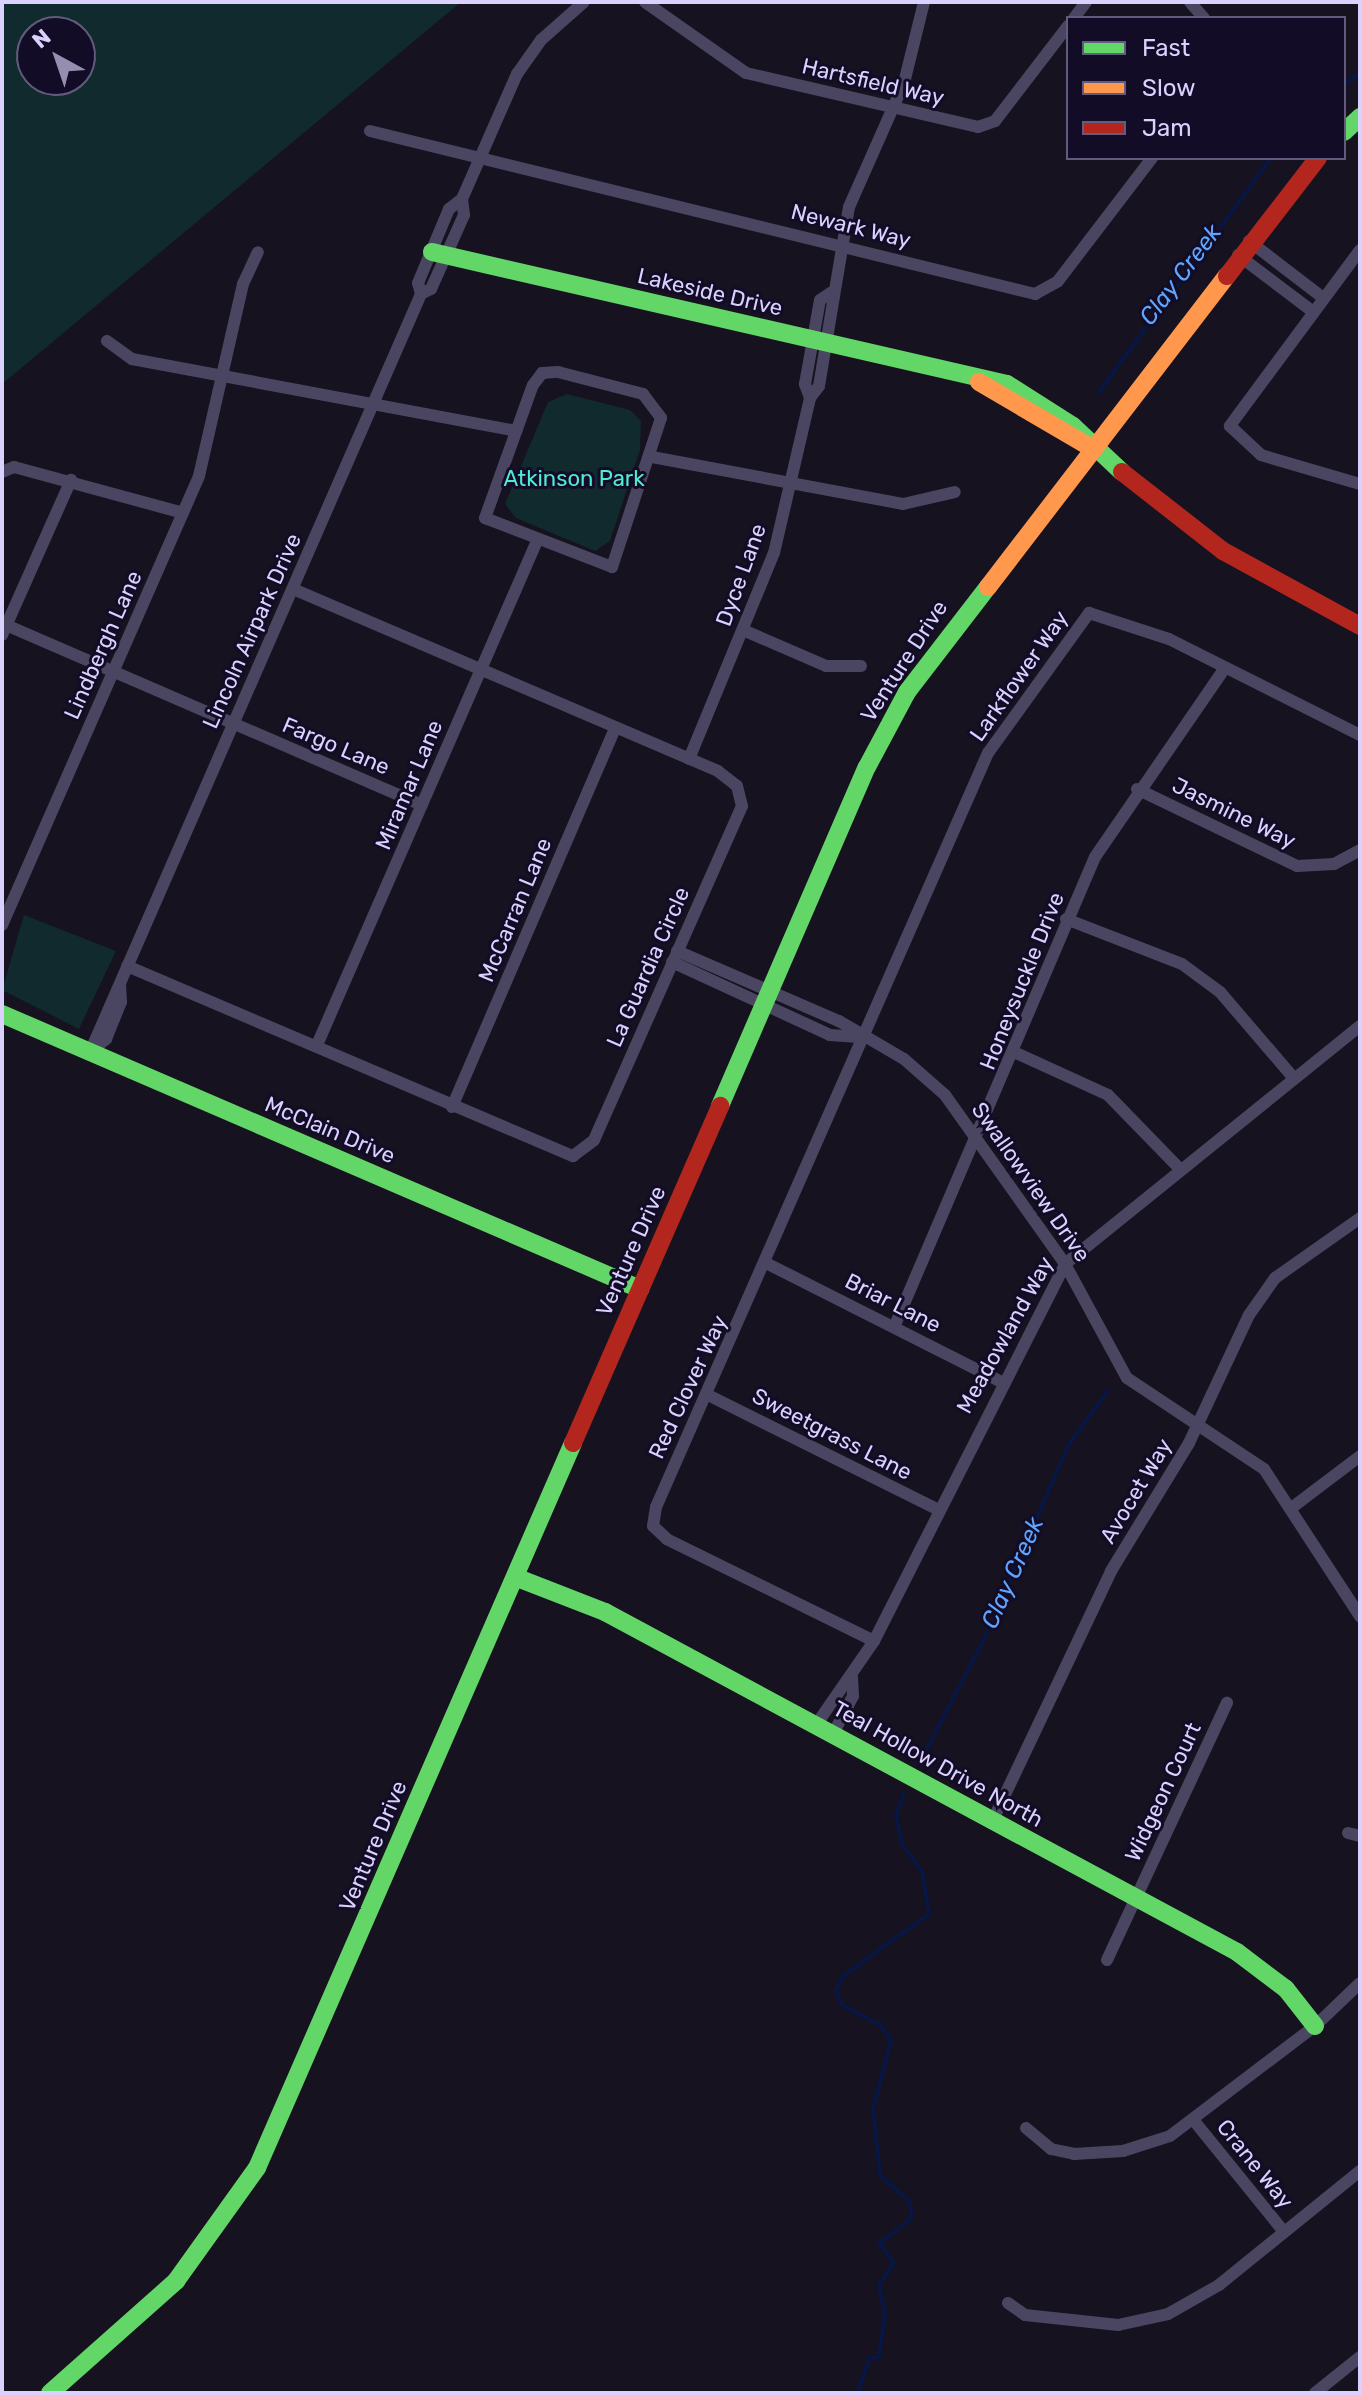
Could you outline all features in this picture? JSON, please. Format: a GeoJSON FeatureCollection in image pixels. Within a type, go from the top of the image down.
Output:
{"type":"FeatureCollection","features":[{"type":"Feature","properties":{"kind":"street","name":"Lincoln Airpark Drive"},"geometry":{"type":"LineString","coordinates":[[90,1052],[421,294],[418,283],[439,253],[449,209],[462,199],[517,74],[584,2]]}},
{"type":"Feature","properties":{"kind":"street","name":"Hartsfield Way"},"geometry":{"type":"LineString","coordinates":[[645,2],[746,73],[893,109],[986,126],[1066,28]]}},
{"type":"Feature","properties":{"kind":"street","name":"Dyce Lane"},"geometry":{"type":"LineString","coordinates":[[689,759],[743,630],[792,483],[819,343],[820,300],[832,292],[841,243],[862,170],[893,109],[924,2]]}},
{"type":"Feature","properties":{"kind":"street","name":"Newark Way"},"geometry":{"type":"LineString","coordinates":[[370,131],[1047,291],[1150,160]]}},
{"type":"Feature","properties":{"kind":"street","name":"Venture Drive"},"geometry":{"type":"LineString","coordinates":[[50,2393],[176,2281],[257,2168],[767,998],[907,692],[1090,447],[1316,160]]}},
{"type":"Feature","properties":{"kind":"street"},"geometry":{"type":"LineString","coordinates":[[1244,248],[1322,297]]}},
{"type":"Feature","properties":{"kind":"street"},"geometry":{"type":"LineString","coordinates":[[1244,248],[1312,311]]}},
{"type":"Feature","properties":{"kind":"street"},"geometry":{"type":"LineString","coordinates":[[1360,250],[1322,297],[1230,426],[1261,455],[1360,484]]}},
{"type":"Feature","properties":{"kind":"street","name":"Lindbergh Lane"},"geometry":{"type":"LineString","coordinates":[[2,925],[6,906],[183,513],[214,430],[243,284],[258,252]]}},
{"type":"Feature","properties":{"kind":"street","name":"Lakeside Drive"},"geometry":{"type":"LineString","coordinates":[[439,253],[1030,396],[1223,551],[1360,626]]}},
{"type":"Feature","properties":{"kind":"street"},"geometry":{"type":"LineString","coordinates":[[107,341],[132,359],[516,431]]}},
{"type":"Feature","properties":{"kind":"street"},"geometry":{"type":"LineString","coordinates":[[558,372],[656,402],[661,418],[652,457],[612,567],[537,541],[485,518],[533,385],[542,373],[558,372]]}},
{"type":"Feature","properties":{"kind":"street"},"geometry":{"type":"LineString","coordinates":[[652,457],[903,504],[955,492]]}},
{"type":"Feature","properties":{"kind":"street"},"geometry":{"type":"LineString","coordinates":[[2,472],[14,467],[71,480],[183,513]]}},
{"type":"Feature","properties":{"kind":"street"},"geometry":{"type":"LineString","coordinates":[[3,629],[71,480]]}},
{"type":"Feature","properties":{"kind":"street","name":"Miramar Lane"},"geometry":{"type":"LineString","coordinates":[[317,1045],[537,541]]}},
{"type":"Feature","properties":{"kind":"street","name":"La Guardia Circle"},"geometry":{"type":"LineString","coordinates":[[127,966],[317,1045],[560,1154],[585,1150],[742,806],[732,779],[294,589]]}},
{"type":"Feature","properties":{"kind":"street","name":"Larkflower Way"},"geometry":{"type":"LineString","coordinates":[[862,1037],[988,753],[1072,628],[1089,613],[1106,613],[1360,735]]}},
{"type":"Feature","properties":{"kind":"street","name":"Fargo Lane"},"geometry":{"type":"LineString","coordinates":[[3,629],[113,672],[422,805]]}},
{"type":"Feature","properties":{"kind":"street"},"geometry":{"type":"LineString","coordinates":[[743,630],[826,666],[861,666]]}},
{"type":"Feature","properties":{"kind":"street","name":"Honeysuckle Drive"},"geometry":{"type":"LineString","coordinates":[[895,1325],[1016,1053],[1066,919],[1137,789],[1223,671]]}},
{"type":"Feature","properties":{"kind":"street","name":"McCarran Lane"},"geometry":{"type":"LineString","coordinates":[[452,1107],[615,729]]}},
{"type":"Feature","properties":{"kind":"street","name":"Jasmine Way"},"geometry":{"type":"LineString","coordinates":[[1137,789],[1297,866],[1334,864],[1360,850]]}},
{"type":"Feature","properties":{"kind":"street"},"geometry":{"type":"LineString","coordinates":[[1066,919],[1182,964],[1239,1011],[1292,1076]]}},
{"type":"Feature","properties":{"kind":"street","name":"Swallowview Drive"},"geometry":{"type":"LineString","coordinates":[[674,956],[767,998],[830,1035],[862,1037],[924,1074],[977,1137],[1065,1264],[1127,1378],[1197,1428],[1264,1469],[1294,1506],[1360,1616]]}},
{"type":"Feature","properties":{"kind":"street","name":"McClain Drive"},"geometry":{"type":"LineString","coordinates":[[2,1014],[640,1289]]}},
{"type":"Feature","properties":{"kind":"street","name":"Meadowland Way"},"geometry":{"type":"LineString","coordinates":[[824,1730],[874,1641],[1000,1381],[1065,1264],[1292,1076],[1360,1026]]}},
{"type":"Feature","properties":{"kind":"street","name":"Red Clover Way"},"geometry":{"type":"LineString","coordinates":[[862,1037],[653,1526],[874,1641]]}},
{"type":"Feature","properties":{"kind":"street"},"geometry":{"type":"LineString","coordinates":[[1016,1053],[1108,1095],[1179,1168]]}},
{"type":"Feature","properties":{"kind":"street","name":"Avocet Way"},"geometry":{"type":"LineString","coordinates":[[992,1822],[1111,1571],[1197,1428],[1262,1295],[1360,1218]]}},
{"type":"Feature","properties":{"kind":"street","name":"Briar Lane"},"geometry":{"type":"LineString","coordinates":[[766,1263],[895,1325],[1000,1381]]}},
{"type":"Feature","properties":{"kind":"street","name":"Sweetgrass Lane"},"geometry":{"type":"LineString","coordinates":[[708,1395],[937,1509]]}},
{"type":"Feature","properties":{"kind":"street"},"geometry":{"type":"LineString","coordinates":[[1294,1506],[1360,1456]]}},
{"type":"Feature","properties":{"kind":"street","name":"Teal Hollow Drive North"},"geometry":{"type":"LineString","coordinates":[[515,1577],[605,1612],[1266,1971],[1315,2026]]}},
{"type":"Feature","properties":{"kind":"street","name":"Meadowland Way"},"geometry":{"type":"LineString","coordinates":[[824,1730],[853,1696],[852,1677]]}},
{"type":"Feature","properties":{"kind":"street","name":"Widgeon Court"},"geometry":{"type":"LineString","coordinates":[[1107,1960],[1227,1703]]}},
{"type":"Feature","properties":{"kind":"street"},"geometry":{"type":"LineString","coordinates":[[1026,2128],[1051,2149],[1101,2155],[1147,2145],[1195,2122],[1315,2026],[1360,1983]]}},
{"type":"Feature","properties":{"kind":"street","name":"Crane Way"},"geometry":{"type":"LineString","coordinates":[[1195,2122],[1284,2232]]}},
{"type":"Feature","properties":{"kind":"street"},"geometry":{"type":"LineString","coordinates":[[1008,2303],[1025,2315],[1143,2321],[1195,2301],[1360,2171]]}},
{"type":"Feature","properties":{"kind":"street"},"geometry":{"type":"LineString","coordinates":[[1315,2393],[1360,2357]]}},
{"type":"Feature","properties":{"kind":"green space"},"geometry":{"type":"Polygon","coordinates":[[[2,2],[461,2],[2,384],[2,2]]]}},
{"type":"Feature","properties":{"kind":"green space","name":"Atkinson Park"},"geometry":{"type":"Polygon","coordinates":[[[567,394],[630,410],[641,421],[640,450],[610,541],[595,551],[516,518],[505,504],[548,402],[567,394]]]}},
{"type":"Feature","properties":{"kind":"green space"},"geometry":{"type":"Polygon","coordinates":[[[24,915],[116,951],[79,1029],[2,990],[24,915]]]}},
{"type":"Feature","properties":{"kind":"waterway","name":"Clay Creek"},"geometry":{"type":"LineString","coordinates":[[1360,28],[1360,48]]}},
{"type":"Feature","properties":{"kind":"waterway","name":"Clay Creek"},"geometry":{"type":"LineString","coordinates":[[1346,83],[1360,73]]}},
{"type":"Feature","properties":{"kind":"waterway","name":"Clay Creek"},"geometry":{"type":"LineString","coordinates":[[1098,393],[1270,160]]}},
{"type":"Feature","properties":{"kind":"waterway","name":"Clay Creek"},"geometry":{"type":"LineString","coordinates":[[922,1758],[983,1641],[1069,1444],[1108,1391]]}},
{"type":"Feature","properties":{"kind":"waterway","name":"Clay Creek"},"geometry":{"type":"LineString","coordinates":[[857,2393],[870,2358],[879,2357],[885,2313],[879,2285],[894,2263],[879,2243],[912,2218],[910,2202],[880,2175],[873,2109],[891,2040],[881,2026],[842,2005],[836,1990],[843,1976],[929,1914],[922,1871],[902,1844],[896,1816],[904,1794]]}},
{"type":"Feature","properties":{"kind":"traffic: fast"},"geometry":{"type":"LineString","coordinates":[[1346,130],[1360,117]]}},
{"type":"Feature","properties":{"kind":"traffic: fast"},"geometry":{"type":"LineString","coordinates":[[432,252],[1007,384],[1073,426],[1122,472]]}},
{"type":"Feature","properties":{"kind":"traffic: fast"},"geometry":{"type":"LineString","coordinates":[[720,1106],[867,767],[907,692],[988,587]]}},
{"type":"Feature","properties":{"kind":"traffic: fast"},"geometry":{"type":"LineString","coordinates":[[2,1014],[640,1289]]}},
{"type":"Feature","properties":{"kind":"traffic: fast"},"geometry":{"type":"LineString","coordinates":[[50,2393],[176,2281],[257,2168],[573,1443]]}},
{"type":"Feature","properties":{"kind":"traffic: fast"},"geometry":{"type":"LineString","coordinates":[[515,1577],[605,1612],[1237,1952],[1286,1989],[1315,2026]]}},
{"type":"Feature","properties":{"kind":"traffic: slow"},"geometry":{"type":"LineString","coordinates":[[988,587],[1227,276]]}},
{"type":"Feature","properties":{"kind":"traffic: slow"},"geometry":{"type":"LineString","coordinates":[[979,382],[1090,447]]}},
{"type":"Feature","properties":{"kind":"traffic: jam"},"geometry":{"type":"LineString","coordinates":[[1227,276],[1316,160]]}},
{"type":"Feature","properties":{"kind":"traffic: jam"},"geometry":{"type":"LineString","coordinates":[[1122,472],[1223,551],[1360,626]]}},
{"type":"Feature","properties":{"kind":"traffic: jam"},"geometry":{"type":"LineString","coordinates":[[573,1443],[720,1106]]}}]}
